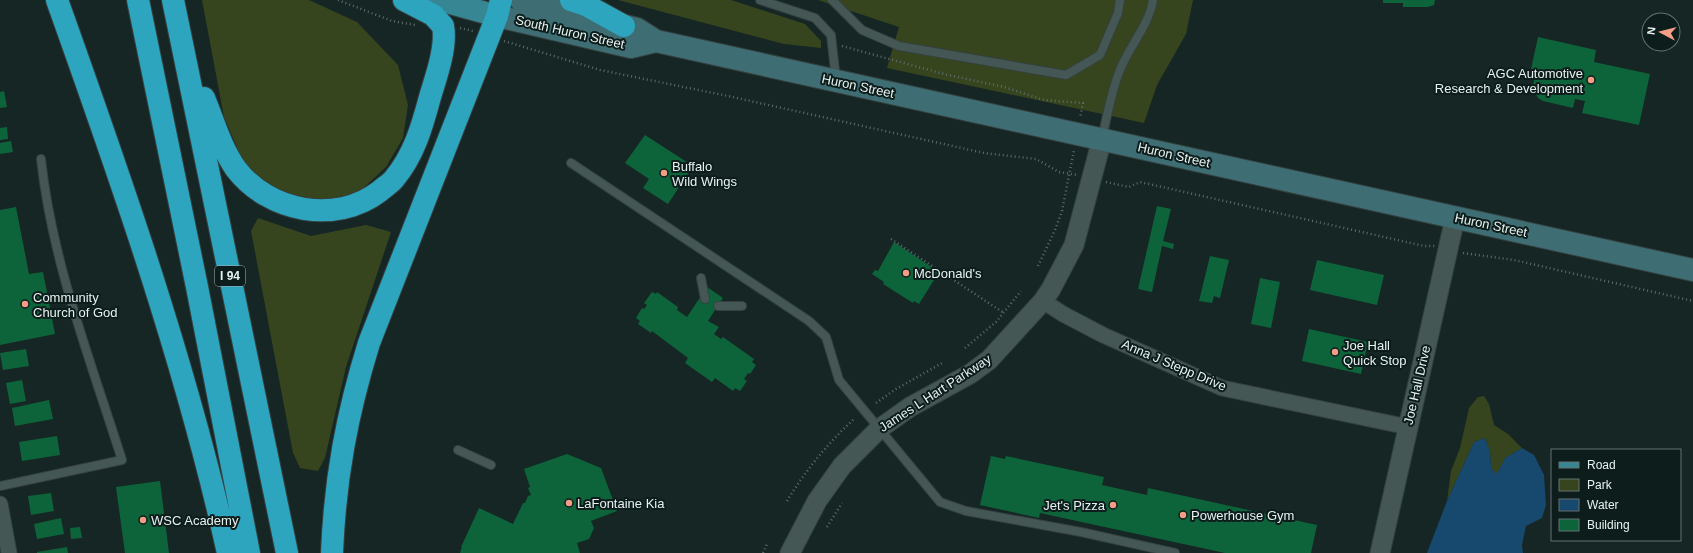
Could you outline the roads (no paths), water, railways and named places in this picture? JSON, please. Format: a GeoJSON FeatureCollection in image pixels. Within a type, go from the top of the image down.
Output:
{"type":"FeatureCollection","features":[{"type":"Feature","properties":{"kind":"highway"},"geometry":{"type":"LineString","coordinates":[[57,0],[113,156],[166,319],[190,399],[228,553]]}},
{"type":"Feature","properties":{"kind":"highway","name":"I 94"},"geometry":{"type":"LineString","coordinates":[[138,0],[197,287],[249,553]]}},
{"type":"Feature","properties":{"kind":"highway","name":"I 94"},"geometry":{"type":"LineString","coordinates":[[173,0],[287,553]]}},
{"type":"Feature","properties":{"kind":"highway"},"geometry":{"type":"LineString","coordinates":[[185,56],[213,118],[226,153],[237,170],[250,184],[264,194],[283,204],[309,210],[332,210],[352,206],[373,196],[393,181],[409,159],[423,120],[442,52],[443,26],[433,16],[404,0]]}},
{"type":"Feature","properties":{"kind":"highway"},"geometry":{"type":"LineString","coordinates":[[571,0],[586,5],[624,26]]}},
{"type":"Feature","properties":{"kind":"highway"},"geometry":{"type":"LineString","coordinates":[[332,553],[338,471],[346,427],[358,377],[382,309],[499,8]]}},
{"type":"Feature","properties":{"kind":"main road","name":"South Huron Street"},"geometry":{"type":"LineString","coordinates":[[439,0],[499,8],[631,47],[656,42]]}},
{"type":"Feature","properties":{"kind":"main road","name":"South Huron Street"},"geometry":{"type":"LineString","coordinates":[[521,0],[637,29],[656,42]]}},
{"type":"Feature","properties":{"kind":"main road","name":"Huron Street"},"geometry":{"type":"LineString","coordinates":[[656,42],[1693,270]]}},
{"type":"Feature","properties":{"kind":"street","name":"James L Hart Parkway"},"geometry":{"type":"LineString","coordinates":[[790,553],[798,534],[817,501],[838,471],[879,429],[910,407],[970,374],[989,360],[1043,301],[1074,245],[1102,139]]}},
{"type":"Feature","properties":{"kind":"street","name":"Joe Hall Drive"},"geometry":{"type":"LineString","coordinates":[[1380,553],[1455,218]]}},
{"type":"Feature","properties":{"kind":"street","name":"Anna J Stepp Drive"},"geometry":{"type":"LineString","coordinates":[[1043,301],[1063,314],[1103,335],[1222,388],[1408,427]]}},
{"type":"Feature","properties":{"kind":"street"},"geometry":{"type":"LineString","coordinates":[[0,504],[9,553]]}},
{"type":"Feature","properties":{"kind":"lane"},"geometry":{"type":"LineString","coordinates":[[760,0],[815,18],[831,35],[836,81]]}},
{"type":"Feature","properties":{"kind":"lane"},"geometry":{"type":"LineString","coordinates":[[832,0],[862,30],[899,46],[1066,75],[1100,55],[1118,13],[1120,0]]}},
{"type":"Feature","properties":{"kind":"lane"},"geometry":{"type":"LineString","coordinates":[[1102,139],[1110,100],[1120,70],[1147,20],[1153,0]]}},
{"type":"Feature","properties":{"kind":"lane"},"geometry":{"type":"LineString","coordinates":[[0,486],[122,460],[66,283],[44,192],[41,159]]}},
{"type":"Feature","properties":{"kind":"lane"},"geometry":{"type":"LineString","coordinates":[[571,163],[809,321],[826,337],[839,380],[940,502],[966,511],[1081,532],[1175,553]]}},
{"type":"Feature","properties":{"kind":"lane"},"geometry":{"type":"LineString","coordinates":[[701,278],[705,299]]}},
{"type":"Feature","properties":{"kind":"lane"},"geometry":{"type":"LineString","coordinates":[[718,306],[742,306]]}},
{"type":"Feature","properties":{"kind":"lane"},"geometry":{"type":"LineString","coordinates":[[458,450],[491,465]]}},
{"type":"Feature","properties":{"kind":"water"},"geometry":{"type":"Polygon","coordinates":[[[1485,438],[1490,451],[1491,468],[1497,474],[1505,458],[1522,448],[1534,455],[1544,475],[1546,505],[1542,518],[1526,526],[1522,545],[1523,553],[1427,553],[1447,501],[1474,442],[1485,438]]]}},
{"type":"Feature","properties":{"kind":"place","name":"AGC Automotive Research & Development"},"geometry":{"type":"Point","coordinates":[1591,80]}},
{"type":"Feature","properties":{"kind":"place","name":"Buffalo Wild Wings"},"geometry":{"type":"Point","coordinates":[664,173]}},
{"type":"Feature","properties":{"kind":"place","name":"McDonald's"},"geometry":{"type":"Point","coordinates":[906,273]}},
{"type":"Feature","properties":{"kind":"place","name":"Community Church of God"},"geometry":{"type":"Point","coordinates":[25,304]}},
{"type":"Feature","properties":{"kind":"place","name":"Joe Hall Quick Stop"},"geometry":{"type":"Point","coordinates":[1335,352]}},
{"type":"Feature","properties":{"kind":"place","name":"LaFontaine Kia"},"geometry":{"type":"Point","coordinates":[569,503]}},
{"type":"Feature","properties":{"kind":"place","name":"Jet's Pizza"},"geometry":{"type":"Point","coordinates":[1113,505]}},
{"type":"Feature","properties":{"kind":"place","name":"Powerhouse Gym"},"geometry":{"type":"Point","coordinates":[1183,515]}},
{"type":"Feature","properties":{"kind":"place","name":"WSC Academy"},"geometry":{"type":"Point","coordinates":[143,520]}}]}
